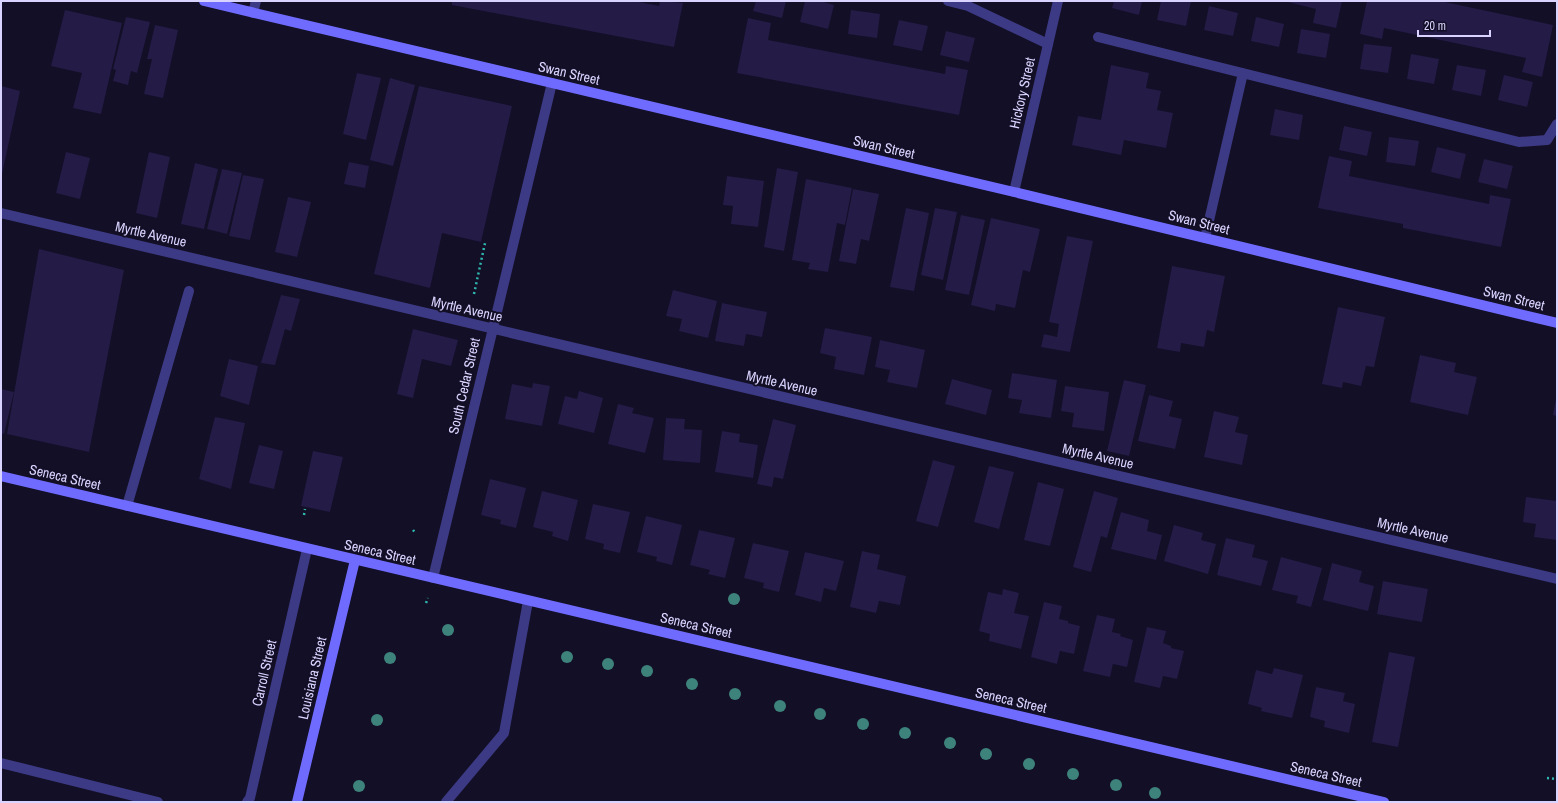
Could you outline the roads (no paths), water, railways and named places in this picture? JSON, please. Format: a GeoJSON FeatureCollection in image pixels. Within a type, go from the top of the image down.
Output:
{"type":"FeatureCollection","features":[{"type":"Feature","properties":{"kind":"main road","name":"Swan Street"},"geometry":{"type":"LineString","coordinates":[[204,1],[1014,192],[1557,323]]}},
{"type":"Feature","properties":{"kind":"main road","name":"Seneca Street"},"geometry":{"type":"LineString","coordinates":[[1,476],[1384,802]]}},
{"type":"Feature","properties":{"kind":"main road","name":"Louisiana Street"},"geometry":{"type":"LineString","coordinates":[[297,800],[354,560]]}},
{"type":"Feature","properties":{"kind":"street"},"geometry":{"type":"LineString","coordinates":[[253,12],[256,1]]}},
{"type":"Feature","properties":{"kind":"street"},"geometry":{"type":"LineString","coordinates":[[948,1],[968,6],[1048,44]]}},
{"type":"Feature","properties":{"kind":"street","name":"Hickory Street"},"geometry":{"type":"LineString","coordinates":[[1014,192],[1058,1]]}},
{"type":"Feature","properties":{"kind":"street"},"geometry":{"type":"LineString","coordinates":[[1098,37],[1519,142],[1547,140],[1557,124]]}},
{"type":"Feature","properties":{"kind":"street"},"geometry":{"type":"LineString","coordinates":[[1205,238],[1243,73]]}},
{"type":"Feature","properties":{"kind":"street","name":"South Cedar Street"},"geometry":{"type":"LineString","coordinates":[[433,578],[552,83]]}},
{"type":"Feature","properties":{"kind":"street","name":"Myrtle Avenue"},"geometry":{"type":"LineString","coordinates":[[1,213],[1557,579]]}},
{"type":"Feature","properties":{"kind":"street"},"geometry":{"type":"LineString","coordinates":[[127,506],[188,292]]}},
{"type":"Feature","properties":{"kind":"street","name":"Carroll Street"},"geometry":{"type":"LineString","coordinates":[[247,802],[250,798],[307,549]]}},
{"type":"Feature","properties":{"kind":"street"},"geometry":{"type":"LineString","coordinates":[[446,802],[504,733],[528,601]]}},
{"type":"Feature","properties":{"kind":"street"},"geometry":{"type":"LineString","coordinates":[[1,763],[158,802]]}}]}
